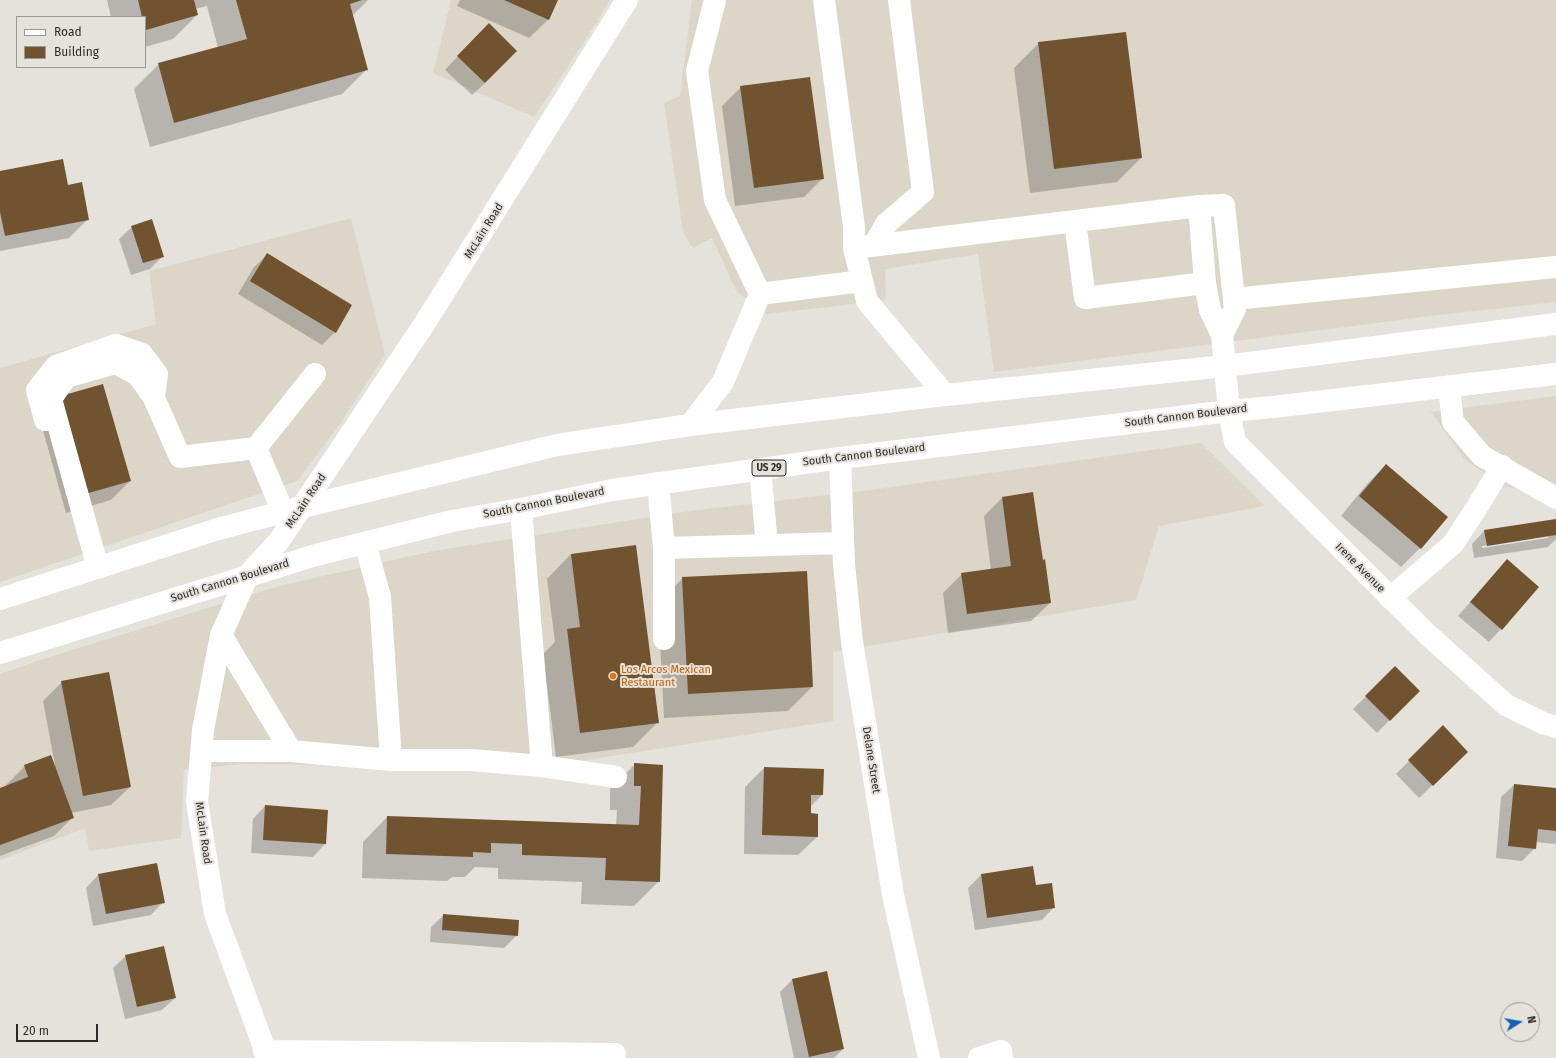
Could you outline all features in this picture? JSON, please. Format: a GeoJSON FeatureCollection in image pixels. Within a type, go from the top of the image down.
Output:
{"type":"FeatureCollection","features":[{"type":"Feature","properties":{"kind":"main road","name":"McLain Road"},"geometry":{"type":"LineString","coordinates":[[266,1054],[215,914],[197,802],[204,730],[221,635],[248,575],[279,541],[293,509],[464,263],[627,0]]}},
{"type":"Feature","properties":{"kind":"main road"},"geometry":{"type":"LineString","coordinates":[[690,425],[723,382],[760,294],[715,200],[697,71],[715,0]]}},
{"type":"Feature","properties":{"kind":"main road"},"geometry":{"type":"LineString","coordinates":[[824,0],[854,227],[864,246],[862,281],[866,301],[945,395]]}},
{"type":"Feature","properties":{"kind":"main road"},"geometry":{"type":"LineString","coordinates":[[864,246],[886,224],[923,192],[899,0]]}},
{"type":"Feature","properties":{"kind":"main road"},"geometry":{"type":"LineString","coordinates":[[864,246],[1199,206],[1224,205],[1235,309],[1222,335]]}},
{"type":"Feature","properties":{"kind":"main road"},"geometry":{"type":"LineString","coordinates":[[1199,206],[1205,283],[1210,310],[1222,335]]}},
{"type":"Feature","properties":{"kind":"main road"},"geometry":{"type":"LineString","coordinates":[[1075,222],[1085,298],[1205,283]]}},
{"type":"Feature","properties":{"kind":"main road"},"geometry":{"type":"LineString","coordinates":[[1234,299],[1556,267]]}},
{"type":"Feature","properties":{"kind":"main road"},"geometry":{"type":"LineString","coordinates":[[760,294],[862,281]]}},
{"type":"Feature","properties":{"kind":"main road"},"geometry":{"type":"LineString","coordinates":[[0,599],[218,529],[293,509],[557,445],[690,425],[945,395],[1225,366],[1556,324]]}},
{"type":"Feature","properties":{"kind":"main road","name":"Irene Avenue"},"geometry":{"type":"LineString","coordinates":[[1222,335],[1229,411],[1235,442],[1427,634],[1506,705],[1545,724],[1556,727]]}},
{"type":"Feature","properties":{"kind":"main road"},"geometry":{"type":"LineString","coordinates":[[81,506],[67,498],[37,390],[56,366],[116,345],[142,354],[158,374],[154,398]]}},
{"type":"Feature","properties":{"kind":"main road"},"geometry":{"type":"LineString","coordinates":[[98,568],[51,398],[66,377],[116,363],[138,375],[154,398],[180,457],[256,448],[315,374]]}},
{"type":"Feature","properties":{"kind":"main road","name":"South Cannon Boulevard"},"geometry":{"type":"LineString","coordinates":[[0,653],[316,555],[452,521],[521,509],[612,490],[840,458],[1229,411],[1556,374]]}},
{"type":"Feature","properties":{"kind":"main road"},"geometry":{"type":"LineString","coordinates":[[1449,387],[1453,422],[1482,456],[1556,498]]}},
{"type":"Feature","properties":{"kind":"main road"},"geometry":{"type":"LineString","coordinates":[[256,448],[293,509]]}},
{"type":"Feature","properties":{"kind":"main road","name":"Delane Street"},"geometry":{"type":"LineString","coordinates":[[840,458],[844,543],[852,642],[893,895],[929,1058]]}},
{"type":"Feature","properties":{"kind":"main road"},"geometry":{"type":"LineString","coordinates":[[1390,598],[1453,544],[1502,466]]}},
{"type":"Feature","properties":{"kind":"main road"},"geometry":{"type":"LineString","coordinates":[[760,469],[767,545]]}},
{"type":"Feature","properties":{"kind":"main road"},"geometry":{"type":"LineString","coordinates":[[658,483],[664,548],[664,639]]}},
{"type":"Feature","properties":{"kind":"main road"},"geometry":{"type":"LineString","coordinates":[[521,509],[542,766]]}},
{"type":"Feature","properties":{"kind":"main road"},"geometry":{"type":"LineString","coordinates":[[365,543],[380,597],[391,760]]}},
{"type":"Feature","properties":{"kind":"main road"},"geometry":{"type":"LineString","coordinates":[[664,548],[844,543]]}},
{"type":"Feature","properties":{"kind":"main road"},"geometry":{"type":"LineString","coordinates":[[221,635],[291,751]]}},
{"type":"Feature","properties":{"kind":"main road"},"geometry":{"type":"LineString","coordinates":[[202,750],[291,751],[391,760],[471,760],[542,766],[616,777]]}},
{"type":"Feature","properties":{"kind":"main road"},"geometry":{"type":"LineString","coordinates":[[266,1054],[614,1054]]}},
{"type":"Feature","properties":{"kind":"main road"},"geometry":{"type":"LineString","coordinates":[[979,1058],[1002,1054]]}},
{"type":"Feature","properties":{"kind":"shaded area"},"geometry":{"type":"Polygon","coordinates":[[[451,0],[610,0],[583,44],[534,117],[433,73],[451,0]]]}},
{"type":"Feature","properties":{"kind":"shaded area"},"geometry":{"type":"Polygon","coordinates":[[[692,0],[1556,0],[1556,302],[1439,315],[994,372],[978,254],[885,269],[886,300],[767,314],[737,292],[712,238],[693,248],[683,232],[664,103],[680,96],[692,0]]]}},
{"type":"Feature","properties":{"kind":"shaded area"},"geometry":{"type":"Polygon","coordinates":[[[351,218],[385,355],[340,424],[297,481],[0,582],[0,368],[156,324],[149,271],[351,218]]]}},
{"type":"Feature","properties":{"kind":"shaded area"},"geometry":{"type":"Polygon","coordinates":[[[1556,396],[1556,492],[1504,487],[1465,460],[1431,412],[1556,396]]]}},
{"type":"Feature","properties":{"kind":"shaded area"},"geometry":{"type":"Polygon","coordinates":[[[1201,443],[1265,506],[1159,526],[1136,600],[833,652],[833,721],[549,766],[241,764],[184,770],[181,838],[89,851],[85,828],[0,860],[0,674],[40,660],[275,587],[433,551],[689,511],[870,490],[1201,443]]]}},
{"type":"Feature","properties":{"kind":"building"},"geometry":{"type":"Polygon","coordinates":[[[138,0],[194,0],[198,15],[146,30],[146,16],[142,16],[138,0]]]}},
{"type":"Feature","properties":{"kind":"building"},"geometry":{"type":"Polygon","coordinates":[[[236,0],[362,0],[350,4],[368,70],[174,123],[158,63],[247,39],[236,0]]]}},
{"type":"Feature","properties":{"kind":"building"},"geometry":{"type":"Polygon","coordinates":[[[504,0],[558,0],[549,20],[504,0]]]}},
{"type":"Feature","properties":{"kind":"building"},"geometry":{"type":"Polygon","coordinates":[[[489,23],[517,51],[485,83],[457,56],[489,23]]]}},
{"type":"Feature","properties":{"kind":"building"},"geometry":{"type":"Polygon","coordinates":[[[1126,32],[1142,158],[1054,169],[1038,42],[1126,32]]]}},
{"type":"Feature","properties":{"kind":"building"},"geometry":{"type":"Polygon","coordinates":[[[810,77],[824,179],[754,188],[740,86],[810,77]]]}},
{"type":"Feature","properties":{"kind":"building"},"geometry":{"type":"Polygon","coordinates":[[[63,159],[68,185],[82,182],[89,220],[5,236],[0,212],[0,171],[63,159]]]}},
{"type":"Feature","properties":{"kind":"building"},"geometry":{"type":"Polygon","coordinates":[[[152,219],[164,257],[143,263],[131,226],[152,219]]]}},
{"type":"Feature","properties":{"kind":"building"},"geometry":{"type":"Polygon","coordinates":[[[267,253],[352,305],[336,333],[250,281],[267,253]]]}},
{"type":"Feature","properties":{"kind":"building"},"geometry":{"type":"Polygon","coordinates":[[[103,384],[131,481],[85,494],[57,397],[103,384]]]}},
{"type":"Feature","properties":{"kind":"building"},"geometry":{"type":"Polygon","coordinates":[[[1386,464],[1448,517],[1421,549],[1359,496],[1386,464]]]}},
{"type":"Feature","properties":{"kind":"building"},"geometry":{"type":"Polygon","coordinates":[[[1033,492],[1051,603],[967,614],[961,573],[1011,566],[1002,497],[1033,492]]]}},
{"type":"Feature","properties":{"kind":"building"},"geometry":{"type":"Polygon","coordinates":[[[1556,519],[1556,535],[1487,546],[1484,530],[1556,519]]]}},
{"type":"Feature","properties":{"kind":"building","name":"Los Arcos Mexican Restaurant"},"geometry":{"type":"Polygon","coordinates":[[[636,545],[659,723],[580,733],[567,629],[580,627],[571,554],[636,545]]]}},
{"type":"Feature","properties":{"kind":"building"},"geometry":{"type":"Polygon","coordinates":[[[1507,559],[1539,587],[1502,630],[1470,602],[1507,559]]]}},
{"type":"Feature","properties":{"kind":"building"},"geometry":{"type":"Polygon","coordinates":[[[807,571],[813,687],[688,694],[682,577],[807,571]]]}},
{"type":"Feature","properties":{"kind":"building"},"geometry":{"type":"Polygon","coordinates":[[[1395,666],[1420,691],[1390,721],[1365,696],[1395,666]]]}},
{"type":"Feature","properties":{"kind":"building"},"geometry":{"type":"Polygon","coordinates":[[[109,672],[131,787],[83,796],[61,681],[109,672]]]}},
{"type":"Feature","properties":{"kind":"building"},"geometry":{"type":"Polygon","coordinates":[[[1443,725],[1468,752],[1433,786],[1408,760],[1443,725]]]}},
{"type":"Feature","properties":{"kind":"building"},"geometry":{"type":"Polygon","coordinates":[[[51,755],[74,818],[0,845],[0,788],[28,777],[24,765],[51,755]]]}},
{"type":"Feature","properties":{"kind":"building"},"geometry":{"type":"Polygon","coordinates":[[[634,763],[663,765],[660,882],[605,880],[606,858],[522,855],[522,844],[491,843],[491,853],[473,852],[473,857],[386,854],[387,816],[639,825],[641,786],[634,786],[634,763]]]}},
{"type":"Feature","properties":{"kind":"building"},"geometry":{"type":"Polygon","coordinates":[[[764,767],[824,769],[823,795],[811,795],[811,813],[818,814],[818,837],[762,835],[764,767]]]}},
{"type":"Feature","properties":{"kind":"building"},"geometry":{"type":"Polygon","coordinates":[[[1514,784],[1556,788],[1556,831],[1538,829],[1536,849],[1508,846],[1514,784]]]}},
{"type":"Feature","properties":{"kind":"building"},"geometry":{"type":"Polygon","coordinates":[[[265,805],[328,810],[326,844],[263,840],[265,805]]]}},
{"type":"Feature","properties":{"kind":"building"},"geometry":{"type":"Polygon","coordinates":[[[157,863],[165,903],[106,914],[98,874],[157,863]]]}},
{"type":"Feature","properties":{"kind":"building"},"geometry":{"type":"Polygon","coordinates":[[[1033,866],[1036,885],[1052,883],[1055,908],[987,918],[981,874],[1033,866]]]}},
{"type":"Feature","properties":{"kind":"building"},"geometry":{"type":"Polygon","coordinates":[[[443,914],[519,920],[518,936],[442,930],[443,914]]]}},
{"type":"Feature","properties":{"kind":"building"},"geometry":{"type":"Polygon","coordinates":[[[164,946],[176,998],[137,1007],[125,955],[164,946]]]}},
{"type":"Feature","properties":{"kind":"building"},"geometry":{"type":"Polygon","coordinates":[[[827,971],[844,1049],[809,1057],[792,979],[827,971]]]}},
{"type":"Feature","properties":{"kind":"place","name":"Los Arcos Mexican Restaurant"},"geometry":{"type":"Point","coordinates":[613,676]}}]}
